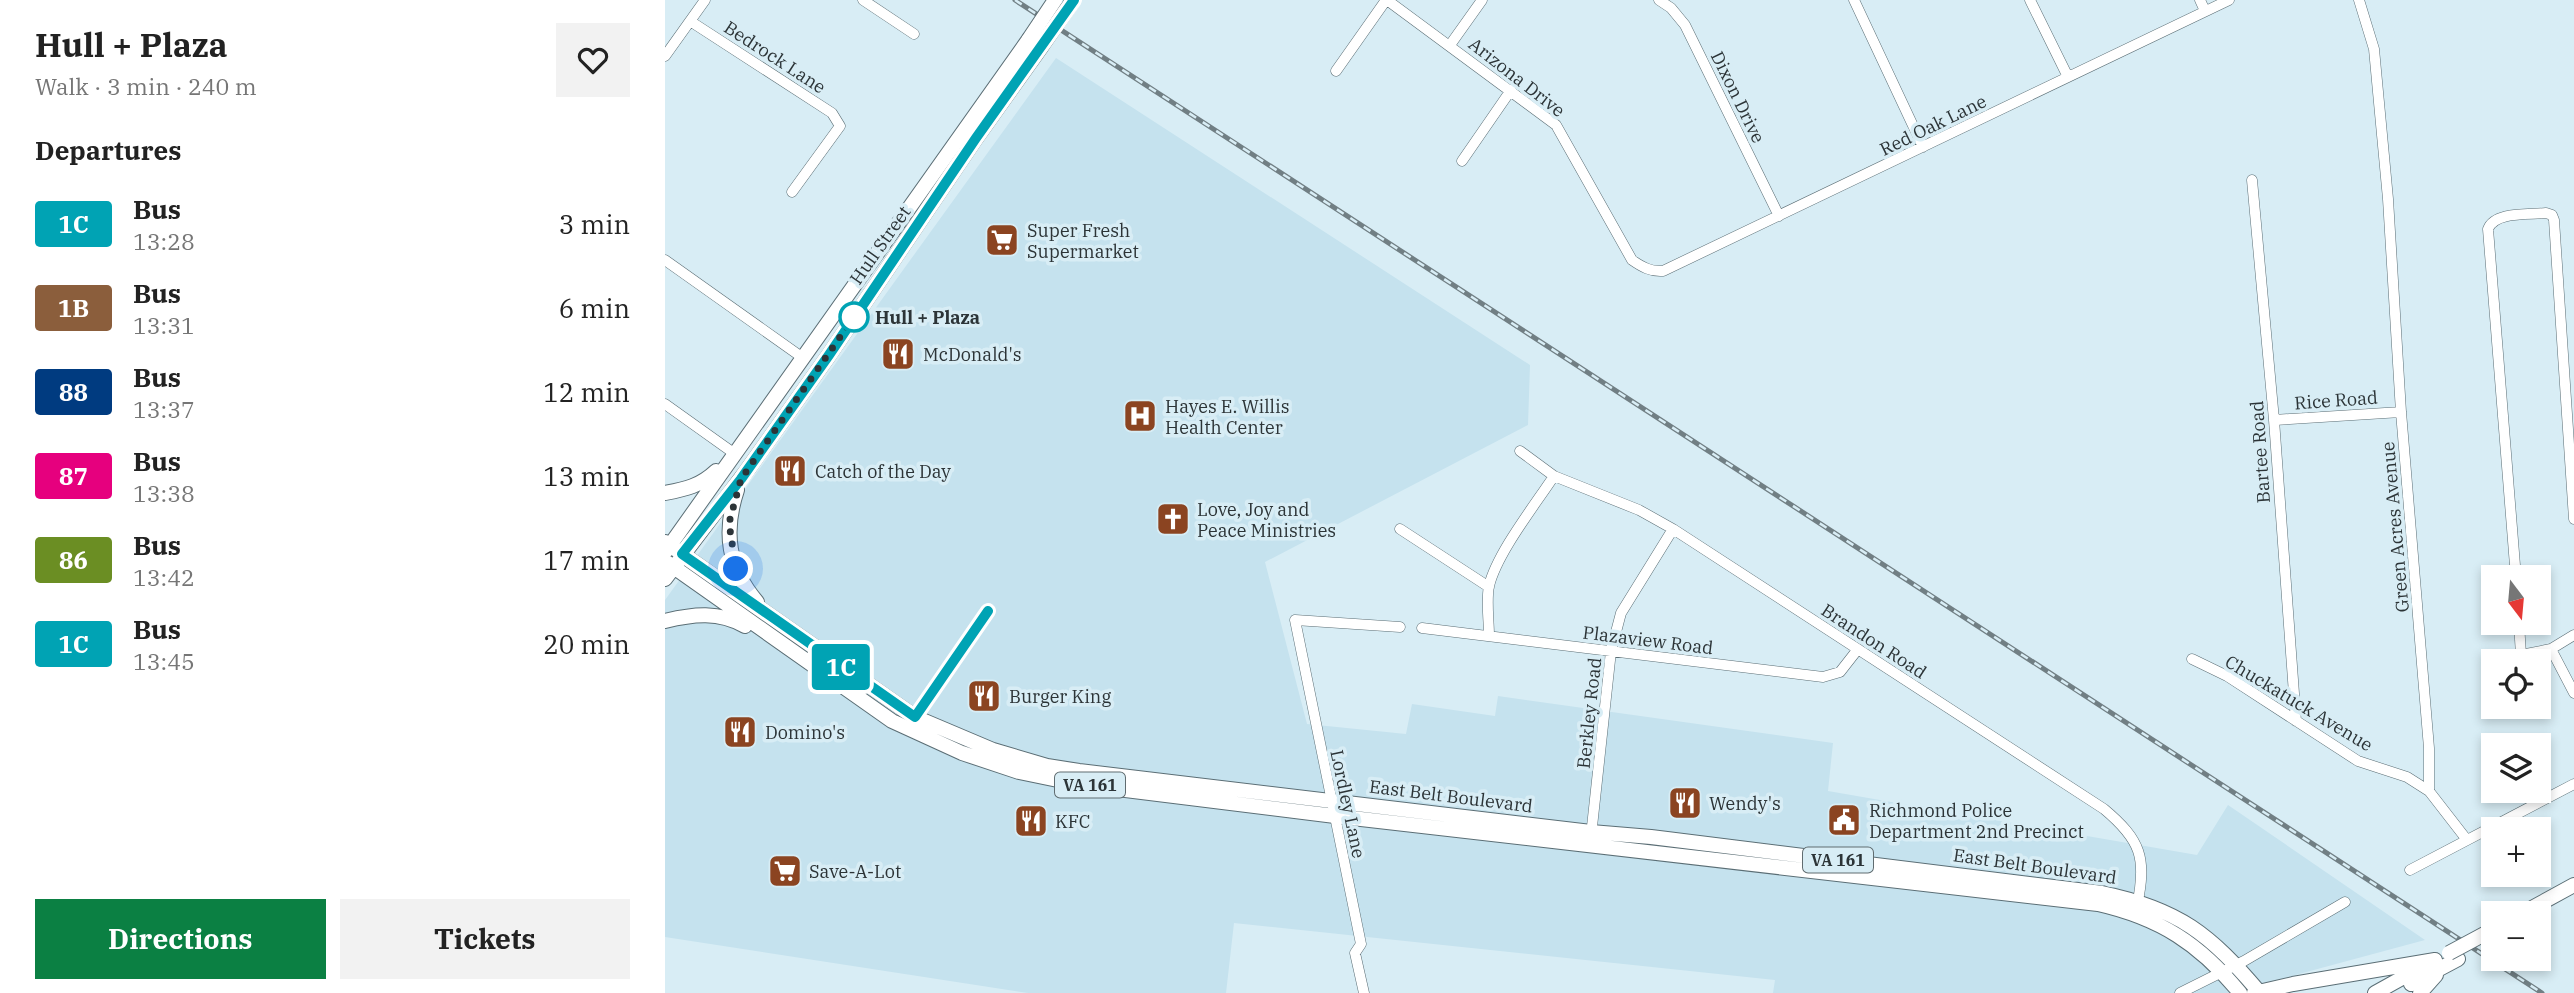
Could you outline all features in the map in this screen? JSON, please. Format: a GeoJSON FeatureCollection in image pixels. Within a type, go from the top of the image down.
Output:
{"type":"FeatureCollection","features":[{"type":"Feature","properties":{"kind":"main road","name":"Hull Street"},"geometry":{"type":"LineString","coordinates":[[671,549],[741,479],[829,355],[976,138],[1035,43],[1055,0]]}},
{"type":"Feature","properties":{"kind":"main road","name":"Hull Street"},"geometry":{"type":"LineString","coordinates":[[668,569],[671,549],[826,325],[1035,43],[1073,1]]}},
{"type":"Feature","properties":{"kind":"main road"},"geometry":{"type":"LineString","coordinates":[[826,325],[825,340],[829,355]]}},
{"type":"Feature","properties":{"kind":"main road"},"geometry":{"type":"LineString","coordinates":[[803,358],[806,366],[804,389]]}},
{"type":"Feature","properties":{"kind":"main road"},"geometry":{"type":"LineString","coordinates":[[665,493],[702,483],[735,454]]}},
{"type":"Feature","properties":{"kind":"main road"},"geometry":{"type":"LineString","coordinates":[[741,479],[729,515],[732,553],[740,579],[769,616]]}},
{"type":"Feature","properties":{"kind":"main road","name":"East Belt Boulevard"},"geometry":{"type":"LineString","coordinates":[[671,549],[915,717],[1021,759],[1079,771],[1331,801],[1590,839]]}},
{"type":"Feature","properties":{"kind":"main road","name":"East Belt Boulevard"},"geometry":{"type":"LineString","coordinates":[[668,569],[892,721],[952,749],[1019,772],[1077,783],[1335,816],[1590,839],[1651,836],[2102,893],[2137,907],[2164,911],[2196,929],[2219,947],[2229,977],[2240,993]]}},
{"type":"Feature","properties":{"kind":"main road"},"geometry":{"type":"LineString","coordinates":[[665,621],[696,615],[719,616],[779,642]]}},
{"type":"Feature","properties":{"kind":"main road"},"geometry":{"type":"LineString","coordinates":[[2545,901],[2574,885]]}},
{"type":"Feature","properties":{"kind":"main road"},"geometry":{"type":"LineString","coordinates":[[2551,908],[2574,896]]}},
{"type":"Feature","properties":{"kind":"main road"},"geometry":{"type":"LineString","coordinates":[[2394,993],[2481,939]]}},
{"type":"Feature","properties":{"kind":"main road"},"geometry":{"type":"LineString","coordinates":[[2257,992],[2446,959]]}},
{"type":"Feature","properties":{"kind":"main road"},"geometry":{"type":"LineString","coordinates":[[2375,993],[2446,959]]}},
{"type":"Feature","properties":{"kind":"main road"},"geometry":{"type":"LineString","coordinates":[[2420,993],[2446,959]]}},
{"type":"Feature","properties":{"kind":"main road","name":"East Belt Boulevard"},"geometry":{"type":"LineString","coordinates":[[2229,977],[2257,992]]}},
{"type":"Feature","properties":{"kind":"street"},"geometry":{"type":"LineString","coordinates":[[665,56],[705,0]]}},
{"type":"Feature","properties":{"kind":"street"},"geometry":{"type":"LineString","coordinates":[[863,0],[914,34]]}},
{"type":"Feature","properties":{"kind":"street"},"geometry":{"type":"LineString","coordinates":[[1336,71],[1386,0]]}},
{"type":"Feature","properties":{"kind":"street","name":"Arizona Drive"},"geometry":{"type":"LineString","coordinates":[[1386,0],[1556,125],[1632,260],[1649,270]]}},
{"type":"Feature","properties":{"kind":"street"},"geometry":{"type":"LineString","coordinates":[[1450,45],[1482,0]]}},
{"type":"Feature","properties":{"kind":"street","name":"Dixon Drive"},"geometry":{"type":"LineString","coordinates":[[1659,0],[1671,8],[1685,25],[1779,216]]}},
{"type":"Feature","properties":{"kind":"street"},"geometry":{"type":"LineString","coordinates":[[1854,0],[1923,147]]}},
{"type":"Feature","properties":{"kind":"street"},"geometry":{"type":"LineString","coordinates":[[2030,0],[2068,77]]}},
{"type":"Feature","properties":{"kind":"street"},"geometry":{"type":"LineString","coordinates":[[2200,0],[2205,11]]}},
{"type":"Feature","properties":{"kind":"street","name":"Red Oak Lane"},"geometry":{"type":"LineString","coordinates":[[1649,270],[1663,271],[2229,0]]}},
{"type":"Feature","properties":{"kind":"street","name":"Green Acres Avenue"},"geometry":{"type":"LineString","coordinates":[[2359,0],[2374,49],[2388,199],[2401,412],[2429,748],[2429,791]]}},
{"type":"Feature","properties":{"kind":"street","name":"Bedrock Lane"},"geometry":{"type":"LineString","coordinates":[[690,21],[832,113],[840,126],[792,192]]}},
{"type":"Feature","properties":{"kind":"street"},"geometry":{"type":"LineString","coordinates":[[1462,161],[1511,90]]}},
{"type":"Feature","properties":{"kind":"street","name":"Bartee Road"},"geometry":{"type":"LineString","coordinates":[[2252,180],[2274,420],[2296,721]]}},
{"type":"Feature","properties":{"kind":"street"},"geometry":{"type":"LineString","coordinates":[[2515,565],[2488,229],[2491,222],[2499,218],[2546,213],[2554,220],[2574,519]]}},
{"type":"Feature","properties":{"kind":"street"},"geometry":{"type":"LineString","coordinates":[[665,260],[803,358]]}},
{"type":"Feature","properties":{"kind":"street"},"geometry":{"type":"LineString","coordinates":[[665,404],[735,454]]}},
{"type":"Feature","properties":{"kind":"street","name":"Rice Road"},"geometry":{"type":"LineString","coordinates":[[2274,420],[2401,412]]}},
{"type":"Feature","properties":{"kind":"street","name":"Brandon Road"},"geometry":{"type":"LineString","coordinates":[[1520,451],[1554,476],[1639,510],[1674,529],[2104,809],[2126,828],[2140,856],[2137,907]]}},
{"type":"Feature","properties":{"kind":"street"},"geometry":{"type":"LineString","coordinates":[[1489,636],[1489,587],[1503,555],[1554,476]]}},
{"type":"Feature","properties":{"kind":"street"},"geometry":{"type":"LineString","coordinates":[[1400,529],[1489,587]]}},
{"type":"Feature","properties":{"kind":"street","name":"Berkley Road"},"geometry":{"type":"LineString","coordinates":[[1590,839],[1611,651],[1621,613],[1674,529]]}},
{"type":"Feature","properties":{"kind":"street","name":"Lordley Lane"},"geometry":{"type":"LineString","coordinates":[[1364,993],[1355,953],[1361,944],[1295,620],[1399,627]]}},
{"type":"Feature","properties":{"kind":"street","name":"Plazaview Road"},"geometry":{"type":"LineString","coordinates":[[1422,628],[1823,677],[1840,672],[1858,649]]}},
{"type":"Feature","properties":{"kind":"street"},"geometry":{"type":"LineString","coordinates":[[2574,635],[2551,649],[2574,693]]}},
{"type":"Feature","properties":{"kind":"street","name":"Chuckatuck Avenue"},"geometry":{"type":"LineString","coordinates":[[2192,659],[2227,676],[2358,761],[2407,777],[2429,791]]}},
{"type":"Feature","properties":{"kind":"street"},"geometry":{"type":"LineString","coordinates":[[2410,870],[2574,784]]}},
{"type":"Feature","properties":{"kind":"street"},"geometry":{"type":"LineString","coordinates":[[2429,791],[2467,840]]}},
{"type":"Feature","properties":{"kind":"street"},"geometry":{"type":"LineString","coordinates":[[2180,993],[2229,977],[2345,902]]}},
{"type":"Feature","properties":{"kind":"shaded area"},"geometry":{"type":"Polygon","coordinates":[[[1056,58],[1530,365],[1528,425],[1265,562],[1307,724],[1406,734],[1412,704],[1495,716],[1498,696],[1833,743],[1828,791],[2197,855],[2228,805],[2425,940],[2269,982],[2249,993],[1773,993],[1775,980],[1234,923],[1226,993],[1028,993],[665,937],[665,600],[1056,58]]]}},
{"type":"Feature","properties":{"kind":"railway"},"geometry":{"type":"LineString","coordinates":[[1015,0],[2542,993]]}},
{"type":"Feature","properties":{"kind":"bus line","name":"1C"},"geometry":{"type":"LineString","coordinates":[[988,611],[915,717],[682,554],[741,479],[829,355],[976,138],[1074,0]]}},
{"type":"Feature","properties":{"kind":"place","name":"Super Fresh Supermarket"},"geometry":{"type":"Point","coordinates":[1002,240]}},
{"type":"Feature","properties":{"kind":"place","name":"Hull + Plaza"},"geometry":{"type":"Point","coordinates":[854,317]}},
{"type":"Feature","properties":{"kind":"place","name":"McDonald's"},"geometry":{"type":"Point","coordinates":[898,354]}},
{"type":"Feature","properties":{"kind":"place","name":"Hayes E. Willis Health Center"},"geometry":{"type":"Point","coordinates":[1140,416]}},
{"type":"Feature","properties":{"kind":"place","name":"Catch of the Day"},"geometry":{"type":"Point","coordinates":[790,471]}},
{"type":"Feature","properties":{"kind":"place","name":"Love, Joy and Peace Ministries"},"geometry":{"type":"Point","coordinates":[1173,519]}},
{"type":"Feature","properties":{"kind":"place","name":"Burger King"},"geometry":{"type":"Point","coordinates":[984,696]}},
{"type":"Feature","properties":{"kind":"place","name":"Domino's"},"geometry":{"type":"Point","coordinates":[740,732]}},
{"type":"Feature","properties":{"kind":"place","name":"Wendy's"},"geometry":{"type":"Point","coordinates":[1685,803]}},
{"type":"Feature","properties":{"kind":"place","name":"Richmond Police Department 2nd Precinct"},"geometry":{"type":"Point","coordinates":[1844,820]}},
{"type":"Feature","properties":{"kind":"place","name":"KFC"},"geometry":{"type":"Point","coordinates":[1031,821]}},
{"type":"Feature","properties":{"kind":"place","name":"Save-A-Lot"},"geometry":{"type":"Point","coordinates":[785,871]}},
{"type":"Feature","properties":{"kind":"route"},"geometry":{"type":"LineString","coordinates":[[736,569],[729,523],[741,479],[854,317]]}}]}
